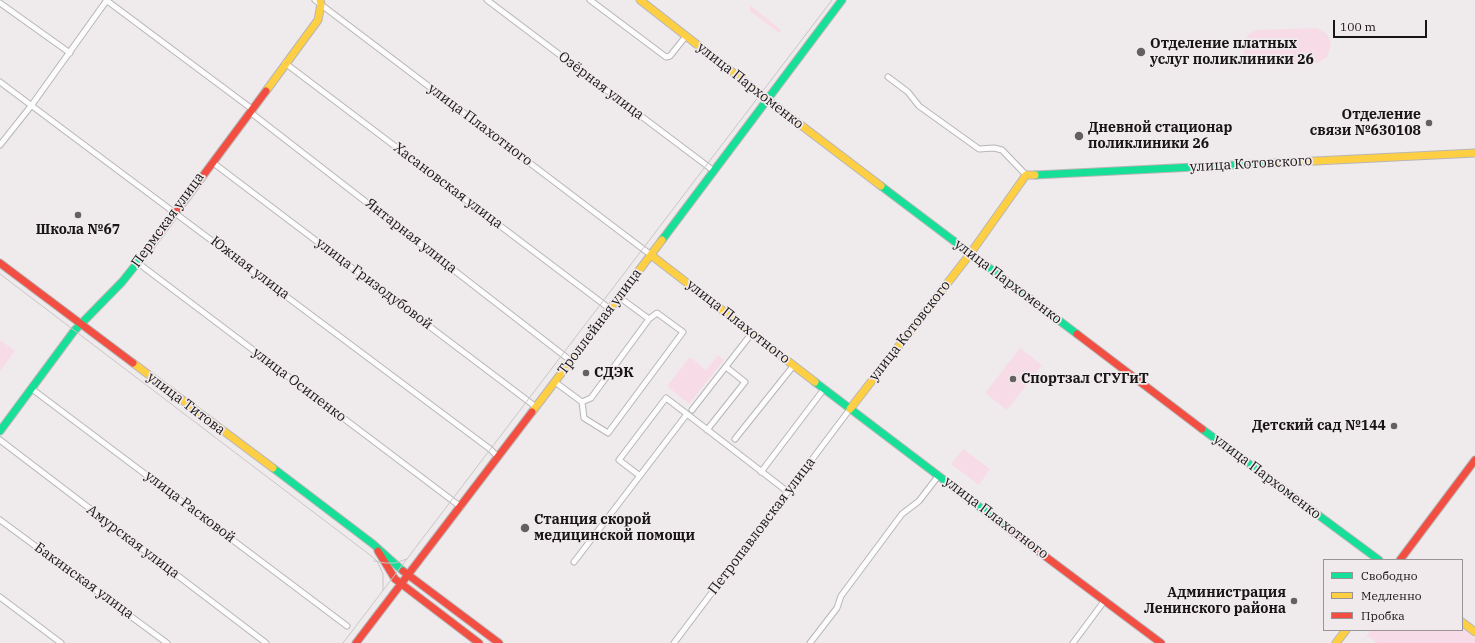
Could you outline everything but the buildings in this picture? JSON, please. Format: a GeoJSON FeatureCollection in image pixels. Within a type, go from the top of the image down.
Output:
{"type":"FeatureCollection","features":[{"type":"Feature","properties":{"kind":"street","name":"Озёрная улица"},"geometry":{"type":"LineString","coordinates":[[487,0],[714,171]]}},
{"type":"Feature","properties":{"kind":"street"},"geometry":{"type":"LineString","coordinates":[[590,0],[666,57],[670,56],[686,36]]}},
{"type":"Feature","properties":{"kind":"street","name":"улица Пархоменко"},"geometry":{"type":"LineString","coordinates":[[640,0],[970,254],[1378,559]]}},
{"type":"Feature","properties":{"kind":"street","name":"Троллейная улица"},"geometry":{"type":"LineString","coordinates":[[356,643],[461,508],[842,0]]}},
{"type":"Feature","properties":{"kind":"street"},"geometry":{"type":"LineString","coordinates":[[0,145],[70,53],[105,1]]}},
{"type":"Feature","properties":{"kind":"street","name":"Янтарная улица"},"geometry":{"type":"LineString","coordinates":[[105,1],[251,111],[571,361]]}},
{"type":"Feature","properties":{"kind":"street","name":"Пермская улица"},"geometry":{"type":"LineString","coordinates":[[0,431],[72,334],[122,282],[138,263],[251,111],[318,20],[319,1]]}},
{"type":"Feature","properties":{"kind":"street","name":"улица Плахотного"},"geometry":{"type":"LineString","coordinates":[[319,1],[850,409],[1161,643]]}},
{"type":"Feature","properties":{"kind":"street"},"geometry":{"type":"LineString","coordinates":[[0,3],[70,53]]}},
{"type":"Feature","properties":{"kind":"street","name":"Хасановская улица"},"geometry":{"type":"LineString","coordinates":[[285,63],[610,309]]}},
{"type":"Feature","properties":{"kind":"street"},"geometry":{"type":"LineString","coordinates":[[888,77],[908,92],[919,106],[979,149],[994,148],[1002,150],[1026,175]]}},
{"type":"Feature","properties":{"kind":"street","name":"Южная улица"},"geometry":{"type":"LineString","coordinates":[[0,82],[490,449],[498,457]]}},
{"type":"Feature","properties":{"kind":"street","name":"улица Котовского"},"geometry":{"type":"LineString","coordinates":[[850,409],[970,254],[1026,175],[1475,153]]}},
{"type":"Feature","properties":{"kind":"street","name":"улица Гризодубовой"},"geometry":{"type":"LineString","coordinates":[[212,162],[536,407]]}},
{"type":"Feature","properties":{"kind":"street","name":"улица Титова"},"geometry":{"type":"LineString","coordinates":[[0,263],[373,544],[409,576],[499,643]]}},
{"type":"Feature","properties":{"kind":"street","name":"улица Осипенко"},"geometry":{"type":"LineString","coordinates":[[138,263],[461,508]]}},
{"type":"Feature","properties":{"kind":"street"},"geometry":{"type":"LineString","coordinates":[[620,297],[649,319]]}},
{"type":"Feature","properties":{"kind":"street"},"geometry":{"type":"LineString","coordinates":[[555,382],[582,402],[584,418],[608,433],[683,332],[657,314],[649,319],[591,398],[582,402]]}},
{"type":"Feature","properties":{"kind":"street"},"geometry":{"type":"LineString","coordinates":[[692,410],[752,333]]}},
{"type":"Feature","properties":{"kind":"street"},"geometry":{"type":"LineString","coordinates":[[735,439],[794,365]]}},
{"type":"Feature","properties":{"kind":"street"},"geometry":{"type":"LineString","coordinates":[[707,430],[745,382],[726,367]]}},
{"type":"Feature","properties":{"kind":"street","name":"улица Расковой"},"geometry":{"type":"LineString","coordinates":[[32,389],[347,626]]}},
{"type":"Feature","properties":{"kind":"street"},"geometry":{"type":"LineString","coordinates":[[761,472],[824,389]]}},
{"type":"Feature","properties":{"kind":"street"},"geometry":{"type":"LineString","coordinates":[[640,476],[619,460],[666,398],[788,492]]}},
{"type":"Feature","properties":{"kind":"street","name":"Петропавловская улица"},"geometry":{"type":"LineString","coordinates":[[674,643],[850,409]]}},
{"type":"Feature","properties":{"kind":"street"},"geometry":{"type":"LineString","coordinates":[[574,562],[687,414]]}},
{"type":"Feature","properties":{"kind":"street","name":"Амурская улица"},"geometry":{"type":"LineString","coordinates":[[0,440],[266,643]]}},
{"type":"Feature","properties":{"kind":"street"},"geometry":{"type":"LineString","coordinates":[[1401,559],[1475,460]]}},
{"type":"Feature","properties":{"kind":"street"},"geometry":{"type":"LineString","coordinates":[[810,643],[837,608],[841,596],[902,514],[919,501],[939,475]]}},
{"type":"Feature","properties":{"kind":"street","name":"Бакинская улица"},"geometry":{"type":"LineString","coordinates":[[0,520],[167,643]]}},
{"type":"Feature","properties":{"kind":"street","name":"улица Титова"},"geometry":{"type":"LineString","coordinates":[[373,544],[393,576],[479,643]]}},
{"type":"Feature","properties":{"kind":"street"},"geometry":{"type":"LineString","coordinates":[[0,597],[62,643]]}},
{"type":"Feature","properties":{"kind":"street"},"geometry":{"type":"LineString","coordinates":[[1073,643],[1104,600]]}},
{"type":"Feature","properties":{"kind":"street"},"geometry":{"type":"LineString","coordinates":[[1463,623],[1475,632]]}},
{"type":"Feature","properties":{"kind":"street"},"geometry":{"type":"LineString","coordinates":[[1336,643],[1345,631]]}},
{"type":"Feature","properties":{"kind":"shaded area"},"geometry":{"type":"Polygon","coordinates":[[[750,5],[781,30],[779,33],[750,11],[750,5]]]}},
{"type":"Feature","properties":{"kind":"shaded area"},"geometry":{"type":"Polygon","coordinates":[[[1317,28],[1327,34],[1331,45],[1327,57],[1317,63],[1257,64],[1250,61],[1243,51],[1245,39],[1250,33],[1257,30],[1317,28]]]}},
{"type":"Feature","properties":{"kind":"shaded area"},"geometry":{"type":"Polygon","coordinates":[[[0,340],[15,351],[0,371],[0,340]]]}},
{"type":"Feature","properties":{"kind":"shaded area","name":"Спортзал СГУГиТ"},"geometry":{"type":"Polygon","coordinates":[[[1020,348],[1042,365],[1007,410],[985,393],[1020,348]]]}},
{"type":"Feature","properties":{"kind":"shaded area"},"geometry":{"type":"Polygon","coordinates":[[[718,355],[724,360],[689,404],[667,386],[690,357],[706,370],[718,355]]]}},
{"type":"Feature","properties":{"kind":"shaded area"},"geometry":{"type":"Polygon","coordinates":[[[963,449],[990,469],[979,485],[951,464],[963,449]]]}},
{"type":"Feature","properties":{"kind":"shaded area"},"geometry":{"type":"Polygon","coordinates":[[[1463,629],[1475,638],[1475,643],[1377,643],[1368,636],[1361,643],[1370,631],[1463,631],[1463,629]]]}},
{"type":"Feature","properties":{"kind":"tram line"},"geometry":{"type":"LineString","coordinates":[[343,643],[832,0]]}},
{"type":"Feature","properties":{"kind":"tram line"},"geometry":{"type":"LineString","coordinates":[[0,274],[370,555],[377,561],[383,574],[383,590]]}},
{"type":"Feature","properties":{"kind":"tram line"},"geometry":{"type":"LineString","coordinates":[[374,561],[395,563],[407,559]]}},
{"type":"Feature","properties":{"kind":"traffic: fast"},"geometry":{"type":"LineString","coordinates":[[662,240],[842,0]]}},
{"type":"Feature","properties":{"kind":"traffic: fast"},"geometry":{"type":"LineString","coordinates":[[1035,175],[1275,163]]}},
{"type":"Feature","properties":{"kind":"traffic: fast"},"geometry":{"type":"LineString","coordinates":[[881,186],[1077,334]]}},
{"type":"Feature","properties":{"kind":"traffic: fast"},"geometry":{"type":"LineString","coordinates":[[0,431],[74,331],[122,282],[150,247]]}},
{"type":"Feature","properties":{"kind":"traffic: fast"},"geometry":{"type":"LineString","coordinates":[[815,382],[1006,527]]}},
{"type":"Feature","properties":{"kind":"traffic: fast"},"geometry":{"type":"LineString","coordinates":[[1202,429],[1378,559]]}},
{"type":"Feature","properties":{"kind":"traffic: fast"},"geometry":{"type":"LineString","coordinates":[[273,468],[373,544],[403,571]]}},
{"type":"Feature","properties":{"kind":"traffic: slow"},"geometry":{"type":"LineString","coordinates":[[266,91],[318,20],[321,4],[320,0]]}},
{"type":"Feature","properties":{"kind":"traffic: slow"},"geometry":{"type":"LineString","coordinates":[[640,0],[881,186]]}},
{"type":"Feature","properties":{"kind":"traffic: slow"},"geometry":{"type":"LineString","coordinates":[[1275,163],[1475,153]]}},
{"type":"Feature","properties":{"kind":"traffic: slow"},"geometry":{"type":"LineString","coordinates":[[850,409],[970,254],[1026,175],[1035,175]]}},
{"type":"Feature","properties":{"kind":"traffic: slow"},"geometry":{"type":"LineString","coordinates":[[532,412],[662,240]]}},
{"type":"Feature","properties":{"kind":"traffic: slow"},"geometry":{"type":"LineString","coordinates":[[651,255],[815,382]]}},
{"type":"Feature","properties":{"kind":"traffic: slow"},"geometry":{"type":"LineString","coordinates":[[133,363],[273,468]]}},
{"type":"Feature","properties":{"kind":"traffic: slow"},"geometry":{"type":"LineString","coordinates":[[1463,623],[1475,632]]}},
{"type":"Feature","properties":{"kind":"traffic: slow"},"geometry":{"type":"LineString","coordinates":[[1336,643],[1345,631]]}},
{"type":"Feature","properties":{"kind":"traffic: jam"},"geometry":{"type":"LineString","coordinates":[[150,247],[266,91]]}},
{"type":"Feature","properties":{"kind":"traffic: jam"},"geometry":{"type":"LineString","coordinates":[[0,263],[133,363]]}},
{"type":"Feature","properties":{"kind":"traffic: jam"},"geometry":{"type":"LineString","coordinates":[[1077,334],[1202,429]]}},
{"type":"Feature","properties":{"kind":"traffic: jam"},"geometry":{"type":"LineString","coordinates":[[356,643],[532,412]]}},
{"type":"Feature","properties":{"kind":"traffic: jam"},"geometry":{"type":"LineString","coordinates":[[1401,559],[1475,460]]}},
{"type":"Feature","properties":{"kind":"traffic: jam"},"geometry":{"type":"LineString","coordinates":[[1006,527],[1161,643]]}},
{"type":"Feature","properties":{"kind":"traffic: jam"},"geometry":{"type":"LineString","coordinates":[[378,551],[395,579],[479,643]]}},
{"type":"Feature","properties":{"kind":"traffic: jam"},"geometry":{"type":"LineString","coordinates":[[403,571],[499,643]]}},
{"type":"Feature","properties":{"kind":"place","name":"Отделение платных услуг поликлиники 26"},"geometry":{"type":"Point","coordinates":[1141,52]}},
{"type":"Feature","properties":{"kind":"place","name":"Отделение связи №630108"},"geometry":{"type":"Point","coordinates":[1429,123]}},
{"type":"Feature","properties":{"kind":"place","name":"Дневной стационар поликлиники 26"},"geometry":{"type":"Point","coordinates":[1079,136]}},
{"type":"Feature","properties":{"kind":"place","name":"Школа №67"},"geometry":{"type":"Point","coordinates":[78,215]}},
{"type":"Feature","properties":{"kind":"place","name":"СДЭК"},"geometry":{"type":"Point","coordinates":[586,373]}},
{"type":"Feature","properties":{"kind":"place","name":"Спортзал СГУГиТ"},"geometry":{"type":"Point","coordinates":[1013,379]}},
{"type":"Feature","properties":{"kind":"place","name":"Детский сад №144"},"geometry":{"type":"Point","coordinates":[1394,426]}},
{"type":"Feature","properties":{"kind":"place","name":"Станция скорой медицинской помощи"},"geometry":{"type":"Point","coordinates":[525,528]}},
{"type":"Feature","properties":{"kind":"place","name":"Администрация Ленинского района"},"geometry":{"type":"Point","coordinates":[1294,601]}}]}
